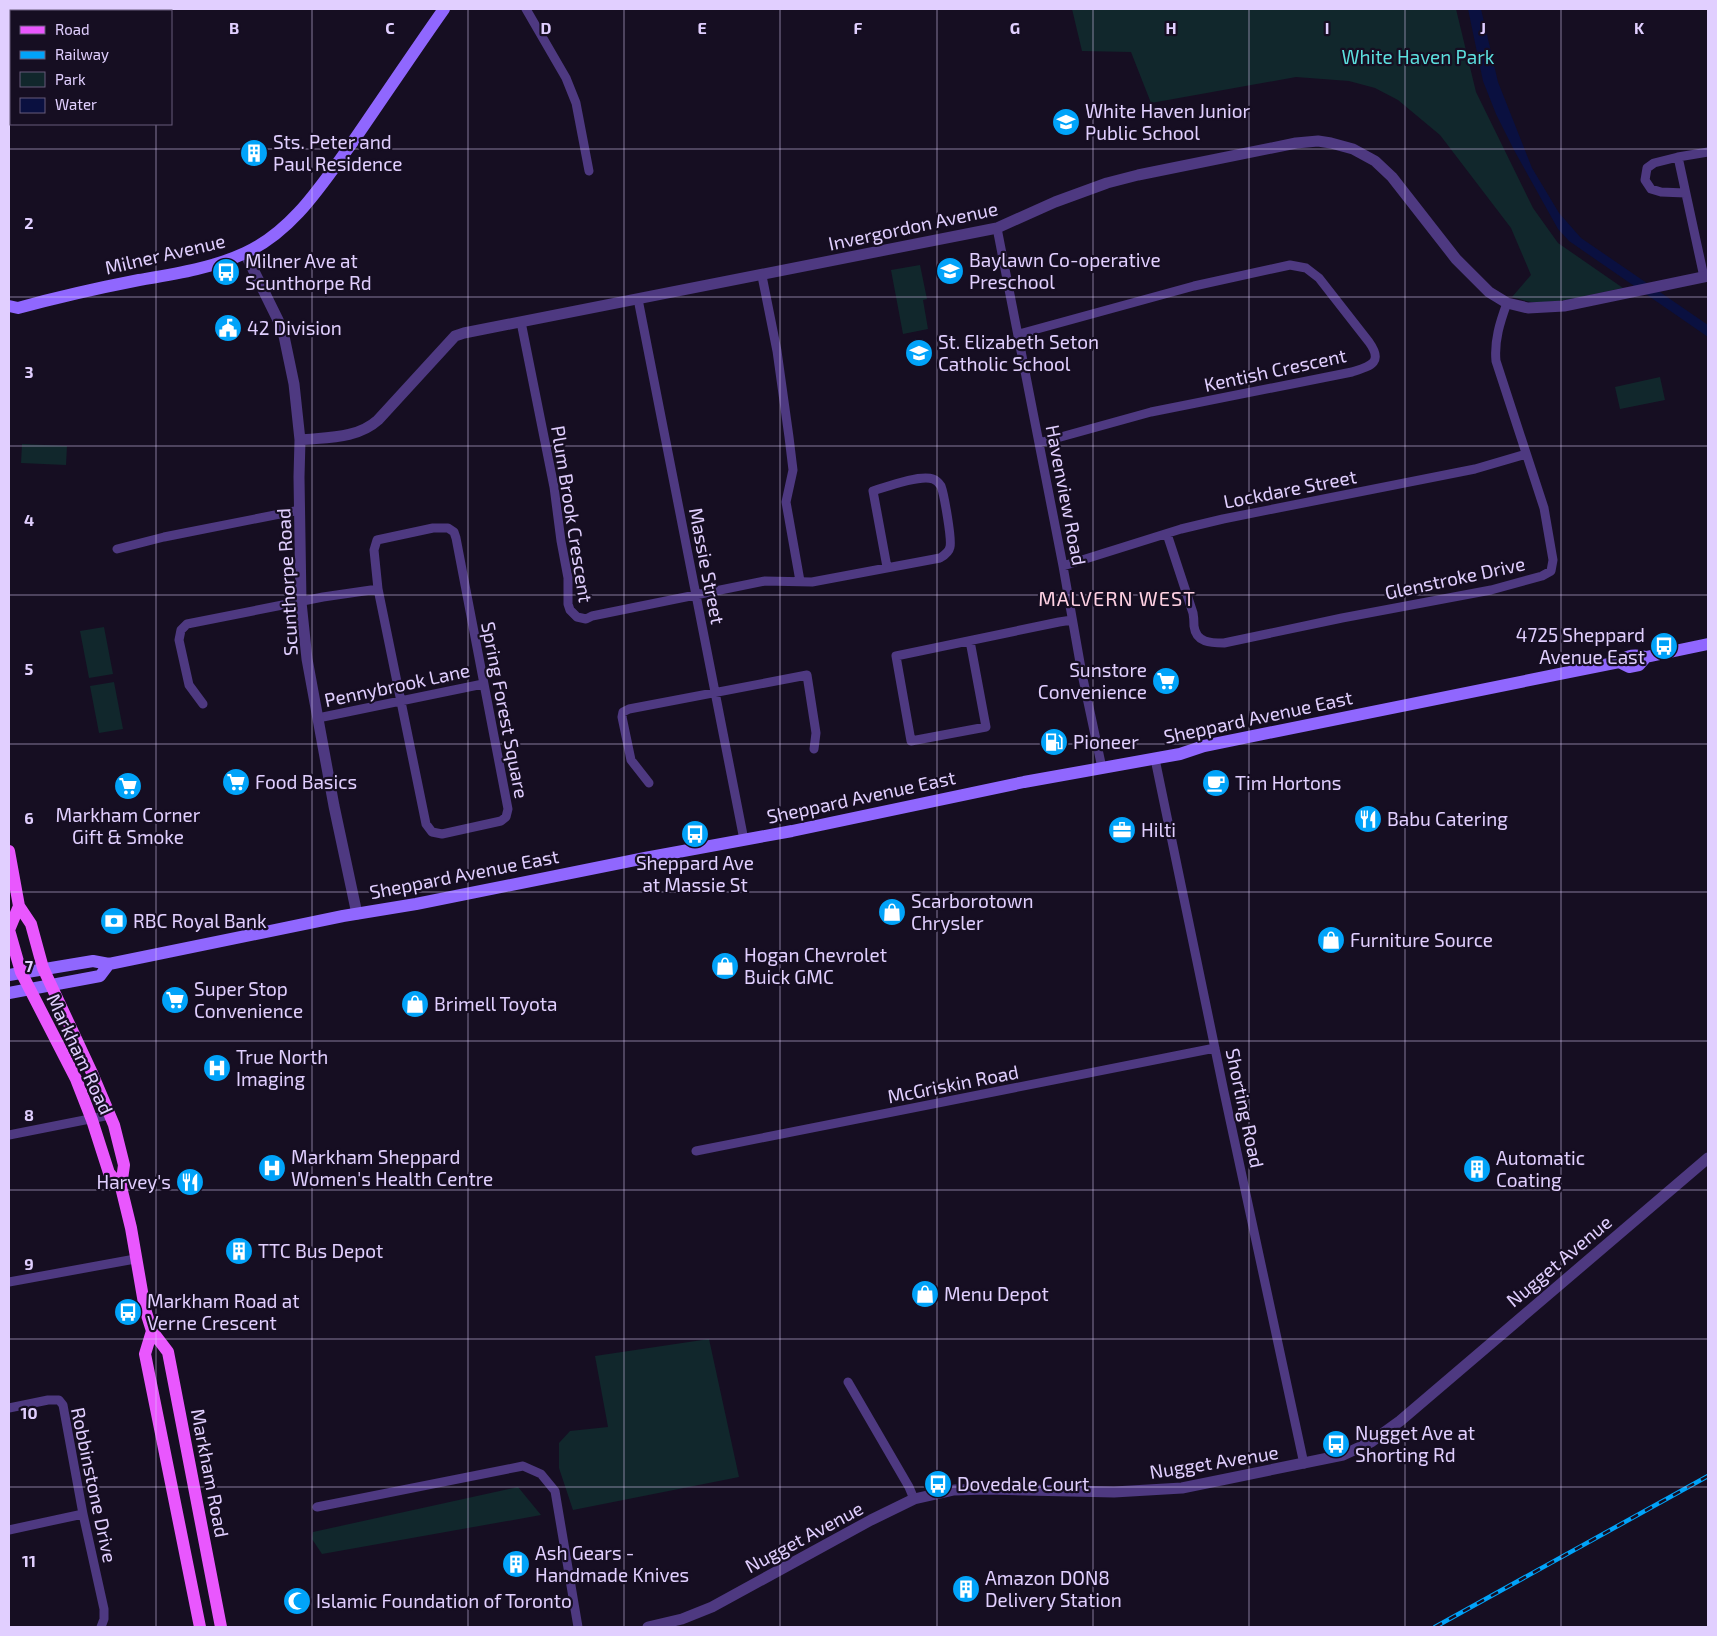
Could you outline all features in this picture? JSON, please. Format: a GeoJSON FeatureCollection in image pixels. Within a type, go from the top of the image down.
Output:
{"type":"FeatureCollection","features":[{"type":"Feature","properties":{"kind":"main road","name":"Milner Avenue"},"geometry":{"type":"LineString","coordinates":[[12,310],[76,293],[214,264],[256,247],[283,228],[300,211],[328,176],[444,9]]}},
{"type":"Feature","properties":{"kind":"main road","name":"Sheppard Avenue East"},"geometry":{"type":"LineString","coordinates":[[15,974],[93,961],[109,964],[1180,754],[1204,746],[1619,662],[1628,667],[1639,664],[1646,657],[1708,644]]}},
{"type":"Feature","properties":{"kind":"main road","name":"Markham Road"},"geometry":{"type":"LineString","coordinates":[[9,851],[19,906],[30,924],[50,986],[92,1073],[114,1125],[124,1165],[121,1187],[131,1228],[135,1260],[145,1308],[152,1331],[168,1352],[221,1627]]}},
{"type":"Feature","properties":{"kind":"main road","name":"Markham Road"},"geometry":{"type":"LineString","coordinates":[[19,906],[9,930],[15,974],[29,989],[76,1079],[92,1120],[109,1173],[121,1187]]}},
{"type":"Feature","properties":{"kind":"main road","name":"Sheppard Avenue East"},"geometry":{"type":"LineString","coordinates":[[9,993],[100,976],[109,964]]}},
{"type":"Feature","properties":{"kind":"main road"},"geometry":{"type":"LineString","coordinates":[[152,1331],[145,1354],[200,1627]]}},
{"type":"Feature","properties":{"kind":"street"},"geometry":{"type":"LineString","coordinates":[[526,9],[566,78],[576,103],[589,171]]}},
{"type":"Feature","properties":{"kind":"street","name":"Invergordon Avenue"},"geometry":{"type":"LineString","coordinates":[[300,440],[366,430],[378,420],[455,336],[997,228],[1063,199],[1121,179],[1296,143],[1318,141],[1331,143],[1353,149],[1375,161],[1392,177],[1456,259],[1484,289],[1507,303],[1528,308],[1564,306],[1706,277]]}},
{"type":"Feature","properties":{"kind":"street"},"geometry":{"type":"LineString","coordinates":[[1685,193],[1661,192],[1651,189],[1645,180],[1647,168],[1654,163],[1708,152]]}},
{"type":"Feature","properties":{"kind":"street"},"geometry":{"type":"LineString","coordinates":[[1678,157],[1706,277]]}},
{"type":"Feature","properties":{"kind":"street","name":"Havenview Road"},"geometry":{"type":"LineString","coordinates":[[997,228],[1102,768]]}},
{"type":"Feature","properties":{"kind":"street","name":"Scunthorpe Road"},"geometry":{"type":"LineString","coordinates":[[245,253],[265,292],[284,336],[296,399],[300,440],[301,602],[307,659],[334,806],[357,914]]}},
{"type":"Feature","properties":{"kind":"street","name":"Kentish Crescent"},"geometry":{"type":"LineString","coordinates":[[1019,334],[1194,286],[1290,265],[1306,268],[1319,278],[1369,342],[1376,355],[1368,366],[1352,372],[1151,412],[1039,443]]}},
{"type":"Feature","properties":{"kind":"street"},"geometry":{"type":"LineString","coordinates":[[762,276],[777,351],[790,437],[793,470],[786,502],[800,581]]}},
{"type":"Feature","properties":{"kind":"street","name":"Massie Street"},"geometry":{"type":"LineString","coordinates":[[638,300],[744,840]]}},
{"type":"Feature","properties":{"kind":"street","name":"Glenstroke Drive"},"geometry":{"type":"LineString","coordinates":[[1167,534],[1192,608],[1197,635],[1201,640],[1208,643],[1224,644],[1342,618],[1491,590],[1542,576],[1551,571],[1553,566],[1552,549],[1544,508],[1496,361],[1495,349],[1500,323],[1507,303]]}},
{"type":"Feature","properties":{"kind":"street","name":"Plum Brook Crescent"},"geometry":{"type":"LineString","coordinates":[[521,322],[554,487],[568,578],[568,604],[570,610],[577,617],[586,618],[696,594]]}},
{"type":"Feature","properties":{"kind":"street","name":"Lockdare Street"},"geometry":{"type":"LineString","coordinates":[[1063,566],[1223,519],[1475,469],[1526,454]]}},
{"type":"Feature","properties":{"kind":"street"},"geometry":{"type":"LineString","coordinates":[[696,594],[764,581],[812,582],[887,568],[940,558],[950,548],[950,536],[940,486],[935,479],[928,477],[919,478],[873,491],[887,568]]}},
{"type":"Feature","properties":{"kind":"street"},"geometry":{"type":"LineString","coordinates":[[117,549],[164,537],[300,510]]}},
{"type":"Feature","properties":{"kind":"street","name":"Spring Forest Square"},"geometry":{"type":"LineString","coordinates":[[434,528],[448,528],[454,532],[508,809],[506,817],[501,822],[442,834],[432,832],[426,824],[378,589],[374,550],[377,540],[434,528]]}},
{"type":"Feature","properties":{"kind":"street"},"geometry":{"type":"LineString","coordinates":[[203,704],[189,685],[179,640],[181,630],[187,624],[378,589]]}},
{"type":"Feature","properties":{"kind":"street"},"geometry":{"type":"LineString","coordinates":[[970,641],[986,727],[911,741],[896,656],[1072,620]]}},
{"type":"Feature","properties":{"kind":"street"},"geometry":{"type":"LineString","coordinates":[[649,783],[631,760],[622,717],[623,712],[629,709],[807,675],[816,733],[814,749]]}},
{"type":"Feature","properties":{"kind":"street","name":"Pennybrook Lane"},"geometry":{"type":"LineString","coordinates":[[318,718],[483,684]]}},
{"type":"Feature","properties":{"kind":"street","name":"Shorting Road"},"geometry":{"type":"LineString","coordinates":[[1155,758],[1304,1464]]}},
{"type":"Feature","properties":{"kind":"street","name":"McGriskin Road"},"geometry":{"type":"LineString","coordinates":[[696,1151],[1215,1048]]}},
{"type":"Feature","properties":{"kind":"street"},"geometry":{"type":"LineString","coordinates":[[9,1135],[110,1116]]}},
{"type":"Feature","properties":{"kind":"street","name":"Nugget Avenue"},"geometry":{"type":"LineString","coordinates":[[648,1627],[682,1618],[712,1606],[854,1529],[914,1500],[954,1490],[1114,1492],[1172,1490],[1304,1464],[1343,1454],[1360,1447],[1371,1442],[1400,1421],[1708,1158]]}},
{"type":"Feature","properties":{"kind":"street"},"geometry":{"type":"LineString","coordinates":[[9,1282],[135,1260]]}},
{"type":"Feature","properties":{"kind":"street"},"geometry":{"type":"LineString","coordinates":[[848,1382],[909,1486],[914,1500]]}},
{"type":"Feature","properties":{"kind":"street","name":"Robbinstone Drive"},"geometry":{"type":"LineString","coordinates":[[9,1408],[48,1400],[59,1400],[63,1406],[82,1514],[104,1609],[104,1619],[101,1627]]}},
{"type":"Feature","properties":{"kind":"street"},"geometry":{"type":"LineString","coordinates":[[316,1507],[523,1466],[541,1474],[555,1491],[562,1522],[578,1627]]}},
{"type":"Feature","properties":{"kind":"street"},"geometry":{"type":"LineString","coordinates":[[9,1530],[82,1514]]}},
{"type":"Feature","properties":{"kind":"green space","name":"White Haven Park"},"geometry":{"type":"Polygon","coordinates":[[[1072,9],[1456,9],[1476,92],[1533,208],[1558,243],[1623,288],[1578,298],[1543,302],[1531,302],[1512,297],[1531,275],[1511,228],[1440,135],[1398,100],[1375,88],[1349,81],[1296,77],[1151,103],[1131,52],[1082,51],[1072,9]]]}},
{"type":"Feature","properties":{"kind":"green space"},"geometry":{"type":"Polygon","coordinates":[[[920,265],[927,299],[923,300],[928,329],[903,334],[891,270],[920,265]]]}},
{"type":"Feature","properties":{"kind":"green space"},"geometry":{"type":"Polygon","coordinates":[[[1660,377],[1665,400],[1620,409],[1615,387],[1660,377]]]}},
{"type":"Feature","properties":{"kind":"green space"},"geometry":{"type":"Polygon","coordinates":[[[22,444],[67,446],[66,465],[21,463],[22,444]]]}},
{"type":"Feature","properties":{"kind":"green space"},"geometry":{"type":"Polygon","coordinates":[[[104,627],[113,674],[89,678],[80,631],[104,627]]]}},
{"type":"Feature","properties":{"kind":"green space"},"geometry":{"type":"Polygon","coordinates":[[[114,682],[123,729],[99,733],[90,686],[114,682]]]}},
{"type":"Feature","properties":{"kind":"green space"},"geometry":{"type":"Polygon","coordinates":[[[709,1339],[739,1477],[573,1510],[559,1468],[559,1443],[570,1431],[608,1427],[595,1356],[709,1339]]]}},
{"type":"Feature","properties":{"kind":"green space"},"geometry":{"type":"Polygon","coordinates":[[[518,1487],[541,1515],[322,1554],[312,1539],[313,1532],[518,1487]]]}},
{"type":"Feature","properties":{"kind":"water"},"geometry":{"type":"Polygon","coordinates":[[[1468,9],[1481,9],[1498,82],[1532,168],[1559,213],[1581,238],[1708,325],[1708,337],[1569,241],[1558,229],[1496,114],[1483,81],[1468,9]]]}},
{"type":"Feature","properties":{"kind":"railway"},"geometry":{"type":"LineString","coordinates":[[1435,1627],[1708,1476]]}},
{"type":"Feature","properties":{"kind":"place","name":"White Haven Junior Public School"},"geometry":{"type":"Point","coordinates":[1066,122]}},
{"type":"Feature","properties":{"kind":"place","name":"Sts. Peter and Paul Residence"},"geometry":{"type":"Point","coordinates":[254,153]}},
{"type":"Feature","properties":{"kind":"place","name":"Baylawn Co-operative Preschool"},"geometry":{"type":"Point","coordinates":[950,271]}},
{"type":"Feature","properties":{"kind":"place","name":"Milner Ave at Scunthorpe Rd"},"geometry":{"type":"Point","coordinates":[226,272]}},
{"type":"Feature","properties":{"kind":"place","name":"42 Division"},"geometry":{"type":"Point","coordinates":[228,328]}},
{"type":"Feature","properties":{"kind":"place","name":"St. Elizabeth Seton Catholic School"},"geometry":{"type":"Point","coordinates":[919,353]}},
{"type":"Feature","properties":{"kind":"place","name":"4725 Sheppard Avenue East"},"geometry":{"type":"Point","coordinates":[1664,646]}},
{"type":"Feature","properties":{"kind":"place","name":"Sunstore Convenience"},"geometry":{"type":"Point","coordinates":[1166,681]}},
{"type":"Feature","properties":{"kind":"place","name":"Pioneer"},"geometry":{"type":"Point","coordinates":[1054,742]}},
{"type":"Feature","properties":{"kind":"place","name":"Food Basics"},"geometry":{"type":"Point","coordinates":[236,782]}},
{"type":"Feature","properties":{"kind":"place","name":"Tim Hortons"},"geometry":{"type":"Point","coordinates":[1216,783]}},
{"type":"Feature","properties":{"kind":"place","name":"Markham Corner Gift & Smoke"},"geometry":{"type":"Point","coordinates":[128,786]}},
{"type":"Feature","properties":{"kind":"place","name":"Babu Catering"},"geometry":{"type":"Point","coordinates":[1368,819]}},
{"type":"Feature","properties":{"kind":"place","name":"Hilti"},"geometry":{"type":"Point","coordinates":[1122,830]}},
{"type":"Feature","properties":{"kind":"place","name":"Sheppard Ave at Massie St"},"geometry":{"type":"Point","coordinates":[695,834]}},
{"type":"Feature","properties":{"kind":"place","name":"Scarborotown Chrysler"},"geometry":{"type":"Point","coordinates":[892,912]}},
{"type":"Feature","properties":{"kind":"place","name":"RBC Royal Bank"},"geometry":{"type":"Point","coordinates":[114,921]}},
{"type":"Feature","properties":{"kind":"place","name":"Furniture Source"},"geometry":{"type":"Point","coordinates":[1331,940]}},
{"type":"Feature","properties":{"kind":"place","name":"Hogan Chevrolet Buick GMC"},"geometry":{"type":"Point","coordinates":[725,966]}},
{"type":"Feature","properties":{"kind":"place","name":"Super Stop Convenience"},"geometry":{"type":"Point","coordinates":[175,1000]}},
{"type":"Feature","properties":{"kind":"place","name":"Brimell Toyota"},"geometry":{"type":"Point","coordinates":[415,1004]}},
{"type":"Feature","properties":{"kind":"place","name":"True North Imaging"},"geometry":{"type":"Point","coordinates":[217,1068]}},
{"type":"Feature","properties":{"kind":"place","name":"Markham Sheppard Women's Health Centre"},"geometry":{"type":"Point","coordinates":[272,1168]}},
{"type":"Feature","properties":{"kind":"place","name":"Automatic Coating"},"geometry":{"type":"Point","coordinates":[1477,1169]}},
{"type":"Feature","properties":{"kind":"place","name":"Harvey's"},"geometry":{"type":"Point","coordinates":[190,1182]}},
{"type":"Feature","properties":{"kind":"place","name":"TTC Bus Depot"},"geometry":{"type":"Point","coordinates":[239,1251]}},
{"type":"Feature","properties":{"kind":"place","name":"Menu Depot"},"geometry":{"type":"Point","coordinates":[925,1294]}},
{"type":"Feature","properties":{"kind":"place","name":"Markham Road at Verne Crescent"},"geometry":{"type":"Point","coordinates":[128,1312]}},
{"type":"Feature","properties":{"kind":"place","name":"Nugget Ave at Shorting Rd"},"geometry":{"type":"Point","coordinates":[1336,1444]}},
{"type":"Feature","properties":{"kind":"place","name":"Dovedale Court"},"geometry":{"type":"Point","coordinates":[938,1484]}},
{"type":"Feature","properties":{"kind":"place","name":"Ash Gears - Handmade Knives"},"geometry":{"type":"Point","coordinates":[516,1564]}},
{"type":"Feature","properties":{"kind":"place","name":"Amazon DON8 Delivery Station"},"geometry":{"type":"Point","coordinates":[966,1589]}},
{"type":"Feature","properties":{"kind":"place","name":"Islamic Foundation of Toronto"},"geometry":{"type":"Point","coordinates":[297,1601]}},
{"type":"Feature","properties":{"kind":"district","name":"MALVERN WEST"},"geometry":{"type":"Point","coordinates":[1117,599]}}]}
